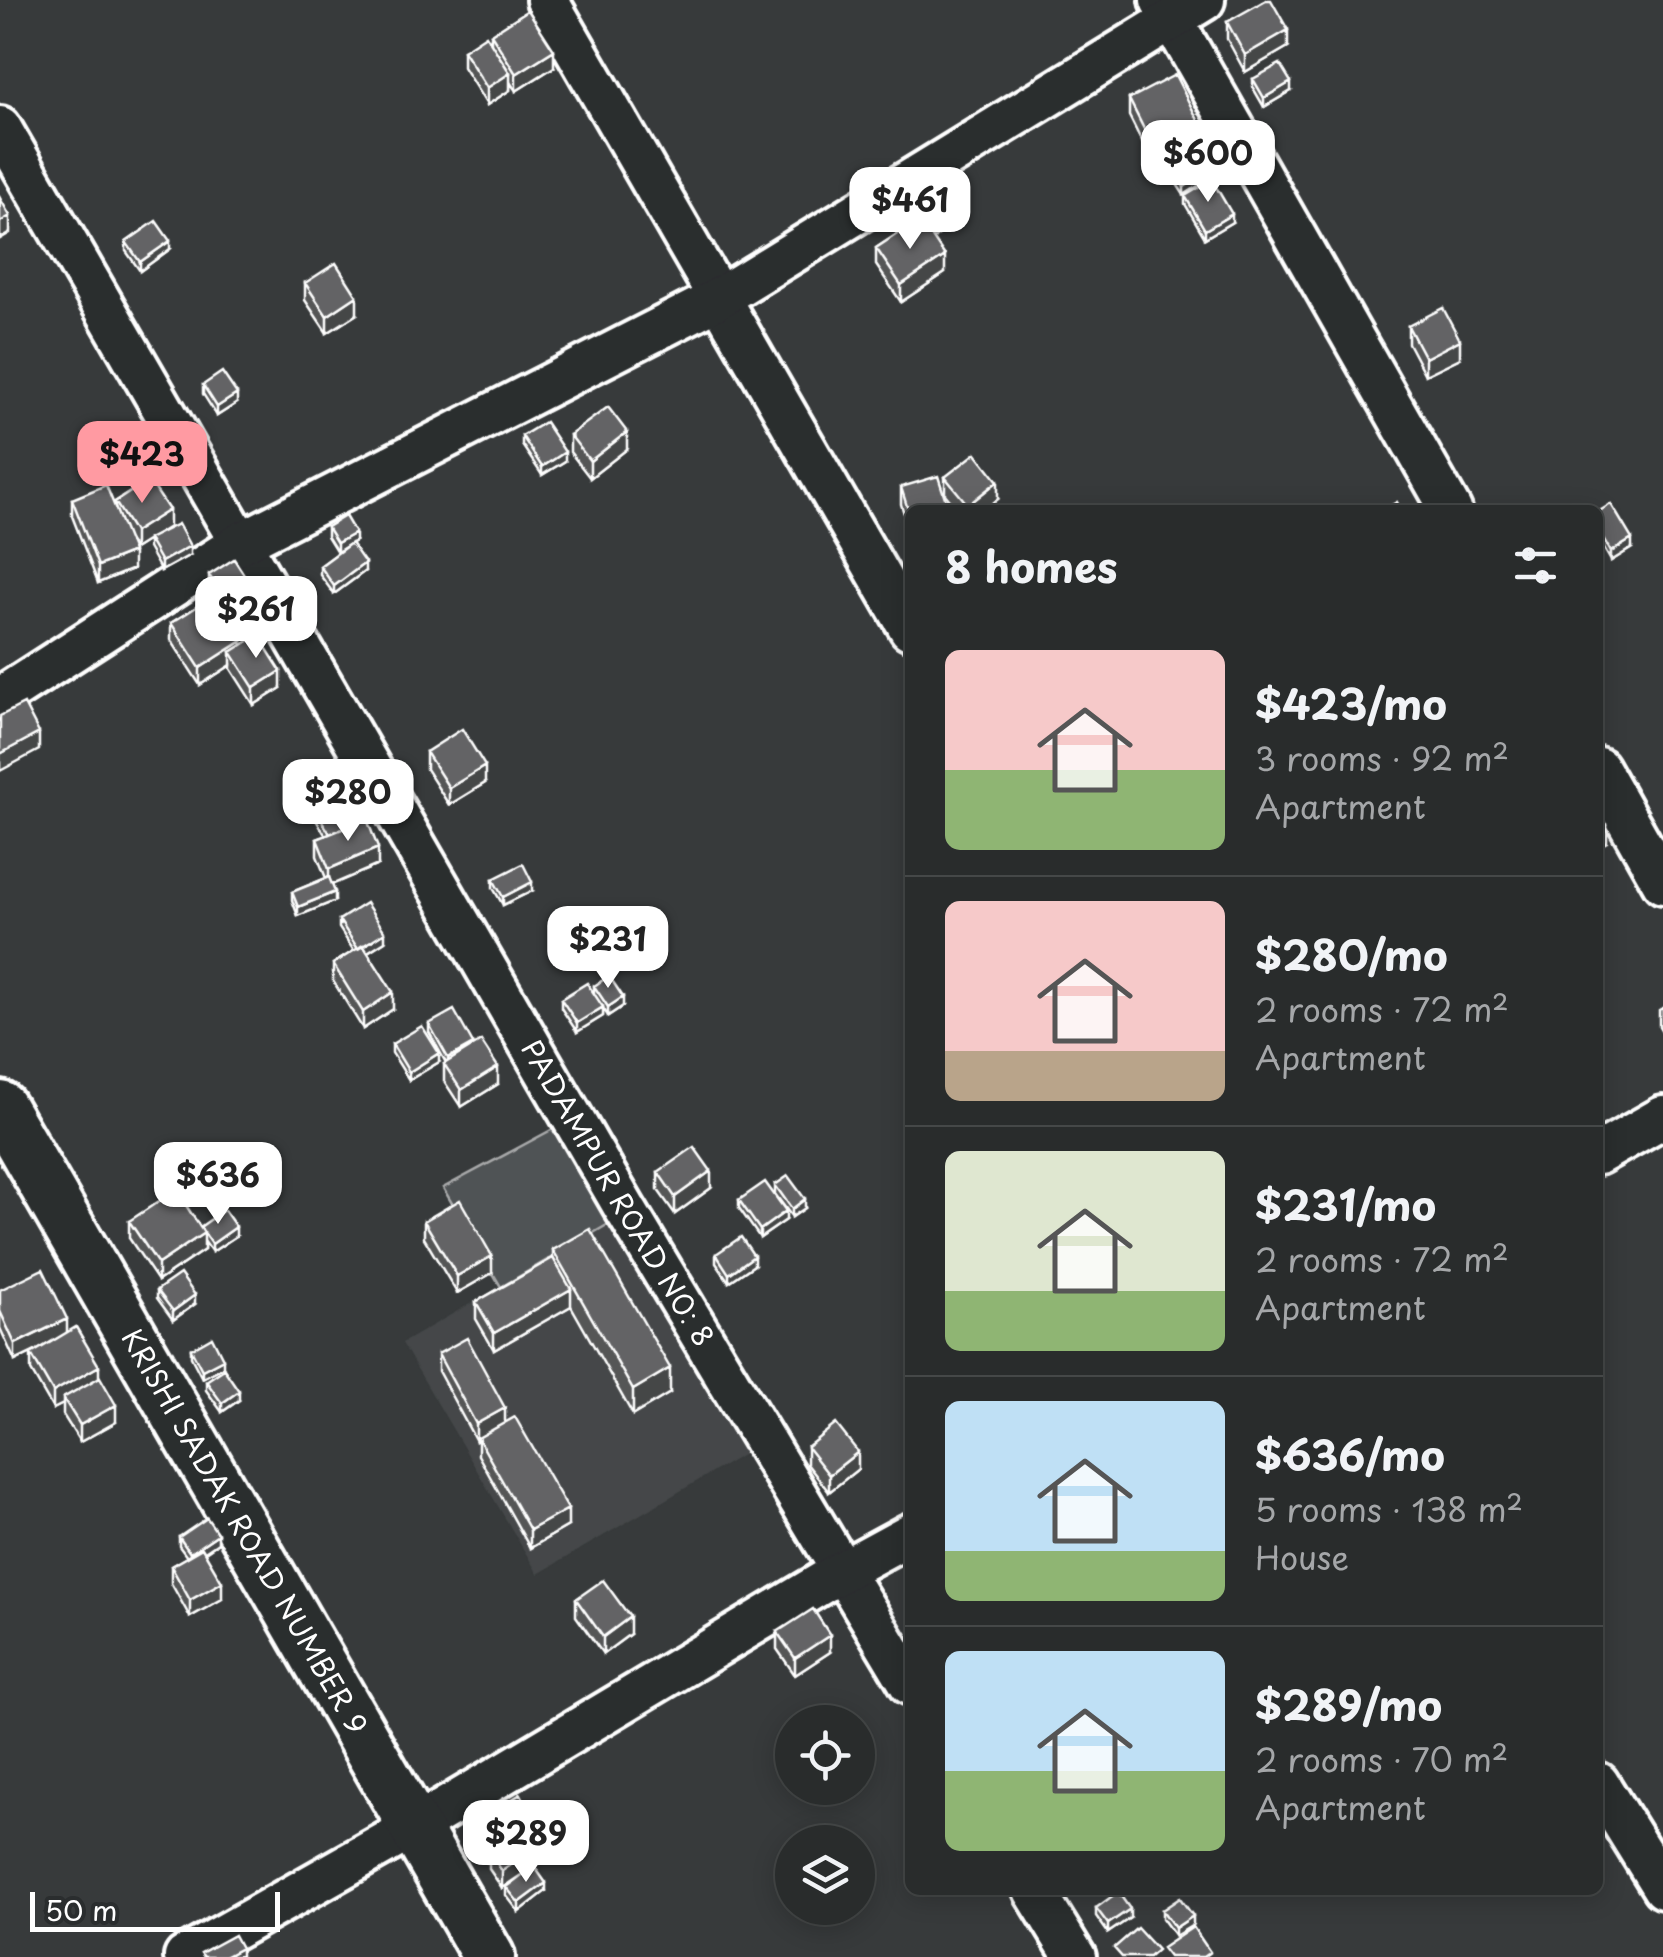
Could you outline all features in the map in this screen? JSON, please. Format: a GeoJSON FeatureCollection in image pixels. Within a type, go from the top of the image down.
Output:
{"type":"FeatureCollection","features":[{"type":"Feature","properties":{"kind":"street"},"geometry":{"type":"LineString","coordinates":[[547,0],[905,620]]}},
{"type":"Feature","properties":{"kind":"street"},"geometry":{"type":"LineString","coordinates":[[0,698],[240,543],[718,298],[1179,6],[1448,505]]}},
{"type":"Feature","properties":{"kind":"street","name":"PADAMPUR ROAD NO: 8"},"geometry":{"type":"LineString","coordinates":[[0,127],[624,1207],[905,1676]]}},
{"type":"Feature","properties":{"kind":"street"},"geometry":{"type":"LineString","coordinates":[[1603,777],[1663,883]]}},
{"type":"Feature","properties":{"kind":"street","name":"KRISHI SADAK ROAD NUMBER 9"},"geometry":{"type":"LineString","coordinates":[[0,1107],[489,1957]]}},
{"type":"Feature","properties":{"kind":"street"},"geometry":{"type":"LineString","coordinates":[[1603,1151],[1663,1117]]}},
{"type":"Feature","properties":{"kind":"street"},"geometry":{"type":"LineString","coordinates":[[185,1957],[416,1826],[905,1537]]}},
{"type":"Feature","properties":{"kind":"street"},"geometry":{"type":"LineString","coordinates":[[1603,1790],[1663,1888]]}},
{"type":"Feature","properties":{"kind":"street"},"geometry":{"type":"LineString","coordinates":[[1037,1895],[1075,1957]]}},
{"type":"Feature","properties":{"kind":"shaded area"},"geometry":{"type":"Polygon","coordinates":[[[570,1120],[624,1215],[501,1287],[443,1188],[570,1120]]]}},
{"type":"Feature","properties":{"kind":"shaded area"},"geometry":{"type":"Polygon","coordinates":[[[624,1215],[761,1444],[538,1574],[402,1343],[624,1215]]]}},
{"type":"Feature","properties":{"kind":"building"},"geometry":{"type":"Polygon","coordinates":[[[1271,0],[1288,30],[1245,55],[1227,22],[1271,0]]]}},
{"type":"Feature","properties":{"kind":"building"},"geometry":{"type":"Polygon","coordinates":[[[528,10],[554,50],[516,74],[491,34],[528,10]]]}},
{"type":"Feature","properties":{"kind":"building"},"geometry":{"type":"Polygon","coordinates":[[[486,35],[510,73],[487,88],[463,50],[486,35]]]}},
{"type":"Feature","properties":{"kind":"building"},"geometry":{"type":"Polygon","coordinates":[[[1280,64],[1291,82],[1264,98],[1253,79],[1280,64]]]}},
{"type":"Feature","properties":{"kind":"building"},"geometry":{"type":"Polygon","coordinates":[[[1175,75],[1200,124],[1153,147],[1129,99],[1175,75]]]}},
{"type":"Feature","properties":{"kind":"building"},"geometry":{"type":"Polygon","coordinates":[[[1198,145],[1212,169],[1184,187],[1169,163],[1198,145]]]}},
{"type":"Feature","properties":{"kind":"building"},"geometry":{"type":"Polygon","coordinates":[[[1212,180],[1232,214],[1205,230],[1185,196],[1212,180]]]}},
{"type":"Feature","properties":{"kind":"building"},"geometry":{"type":"Polygon","coordinates":[[[941,195],[955,213],[932,231],[918,212],[941,195]]]}},
{"type":"Feature","properties":{"kind":"building"},"geometry":{"type":"Polygon","coordinates":[[[0,198],[10,216],[0,222],[0,198]]]}},
{"type":"Feature","properties":{"kind":"building"},"geometry":{"type":"Polygon","coordinates":[[[920,219],[945,256],[901,285],[876,248],[920,219]]]}},
{"type":"Feature","properties":{"kind":"building"},"geometry":{"type":"Polygon","coordinates":[[[156,221],[170,241],[140,262],[126,242],[156,221]]]}},
{"type":"Feature","properties":{"kind":"building"},"geometry":{"type":"Polygon","coordinates":[[[336,263],[357,296],[327,316],[305,283],[336,263]]]}},
{"type":"Feature","properties":{"kind":"building"},"geometry":{"type":"Polygon","coordinates":[[[1443,308],[1460,340],[1425,358],[1408,326],[1443,308]]]}},
{"type":"Feature","properties":{"kind":"building"},"geometry":{"type":"Polygon","coordinates":[[[222,372],[237,394],[217,407],[203,385],[222,372]]]}},
{"type":"Feature","properties":{"kind":"building"},"geometry":{"type":"Polygon","coordinates":[[[608,407],[627,432],[590,461],[570,435],[608,407]]]}},
{"type":"Feature","properties":{"kind":"building"},"geometry":{"type":"Polygon","coordinates":[[[545,422],[565,452],[542,467],[522,436],[545,422]]]}},
{"type":"Feature","properties":{"kind":"building"},"geometry":{"type":"Polygon","coordinates":[[[146,438],[159,469],[137,478],[124,447],[146,438]]]}},
{"type":"Feature","properties":{"kind":"building"},"geometry":{"type":"Polygon","coordinates":[[[976,453],[998,481],[968,505],[945,477],[976,453]]]}},
{"type":"Feature","properties":{"kind":"building"},"geometry":{"type":"Polygon","coordinates":[[[938,476],[947,505],[907,505],[901,487],[938,476]]]}},
{"type":"Feature","properties":{"kind":"building"},"geometry":{"type":"Polygon","coordinates":[[[149,480],[169,510],[134,532],[115,502],[149,480]]]}},
{"type":"Feature","properties":{"kind":"building"},"geometry":{"type":"Polygon","coordinates":[[[106,485],[133,552],[98,566],[72,499],[106,485]]]}},
{"type":"Feature","properties":{"kind":"building"},"geometry":{"type":"Polygon","coordinates":[[[1611,504],[1632,539],[1611,552],[1603,538],[1603,509],[1611,504]]]}},
{"type":"Feature","properties":{"kind":"building"},"geometry":{"type":"Polygon","coordinates":[[[345,516],[355,533],[337,543],[327,527],[345,516]]]}},
{"type":"Feature","properties":{"kind":"building"},"geometry":{"type":"Polygon","coordinates":[[[178,524],[190,546],[161,562],[148,539],[178,524]]]}},
{"type":"Feature","properties":{"kind":"building"},"geometry":{"type":"Polygon","coordinates":[[[351,543],[365,563],[334,586],[320,566],[351,543]]]}},
{"type":"Feature","properties":{"kind":"building"},"geometry":{"type":"Polygon","coordinates":[[[234,559],[264,605],[238,621],[209,575],[234,559]]]}},
{"type":"Feature","properties":{"kind":"building"},"geometry":{"type":"Polygon","coordinates":[[[214,596],[242,641],[200,668],[171,623],[214,596]]]}},
{"type":"Feature","properties":{"kind":"building"},"geometry":{"type":"Polygon","coordinates":[[[258,635],[281,671],[254,688],[231,652],[258,635]]]}},
{"type":"Feature","properties":{"kind":"building"},"geometry":{"type":"Polygon","coordinates":[[[24,704],[39,733],[0,754],[0,716],[24,704]]]}},
{"type":"Feature","properties":{"kind":"building"},"geometry":{"type":"Polygon","coordinates":[[[462,729],[485,766],[449,788],[426,752],[462,729]]]}},
{"type":"Feature","properties":{"kind":"building"},"geometry":{"type":"Polygon","coordinates":[[[344,793],[362,820],[330,834],[316,811],[344,793]]]}},
{"type":"Feature","properties":{"kind":"building"},"geometry":{"type":"Polygon","coordinates":[[[367,819],[378,848],[329,869],[317,839],[367,819]]]}},
{"type":"Feature","properties":{"kind":"building"},"geometry":{"type":"Polygon","coordinates":[[[523,864],[532,882],[503,897],[493,879],[523,864]]]}},
{"type":"Feature","properties":{"kind":"building"},"geometry":{"type":"Polygon","coordinates":[[[329,877],[335,892],[298,907],[292,892],[329,877]]]}},
{"type":"Feature","properties":{"kind":"building"},"geometry":{"type":"Polygon","coordinates":[[[366,903],[385,932],[358,949],[339,920],[366,903]]]}},
{"type":"Feature","properties":{"kind":"building"},"geometry":{"type":"Polygon","coordinates":[[[363,945],[393,992],[363,1012],[333,964],[363,945]]]}},
{"type":"Feature","properties":{"kind":"building"},"geometry":{"type":"Polygon","coordinates":[[[609,976],[623,997],[608,1007],[594,986],[609,976]]]}},
{"type":"Feature","properties":{"kind":"building"},"geometry":{"type":"Polygon","coordinates":[[[587,983],[603,1007],[577,1023],[561,999],[587,983]]]}},
{"type":"Feature","properties":{"kind":"building"},"geometry":{"type":"Polygon","coordinates":[[[454,1010],[473,1044],[448,1058],[429,1024],[454,1010]]]}},
{"type":"Feature","properties":{"kind":"building"},"geometry":{"type":"Polygon","coordinates":[[[422,1026],[439,1053],[409,1072],[392,1044],[422,1026]]]}},
{"type":"Feature","properties":{"kind":"building"},"geometry":{"type":"Polygon","coordinates":[[[481,1041],[498,1067],[461,1090],[444,1064],[481,1041]]]}},
{"type":"Feature","properties":{"kind":"building"},"geometry":{"type":"Polygon","coordinates":[[[694,1147],[711,1171],[675,1197],[658,1172],[694,1147]]]}},
{"type":"Feature","properties":{"kind":"building"},"geometry":{"type":"Polygon","coordinates":[[[788,1176],[805,1199],[792,1209],[775,1185],[788,1176]]]}},
{"type":"Feature","properties":{"kind":"building"},"geometry":{"type":"Polygon","coordinates":[[[765,1182],[786,1211],[760,1230],[739,1200],[765,1182]]]}},
{"type":"Feature","properties":{"kind":"building"},"geometry":{"type":"Polygon","coordinates":[[[176,1190],[204,1233],[158,1264],[129,1221],[176,1190]]]}},
{"type":"Feature","properties":{"kind":"building"},"geometry":{"type":"Polygon","coordinates":[[[460,1200],[492,1256],[457,1276],[424,1221],[460,1200]]]}},
{"type":"Feature","properties":{"kind":"building"},"geometry":{"type":"Polygon","coordinates":[[[224,1210],[236,1227],[212,1244],[200,1227],[224,1210]]]}},
{"type":"Feature","properties":{"kind":"building"},"geometry":{"type":"Polygon","coordinates":[[[590,1229],[670,1368],[633,1390],[553,1250],[590,1229]]]}},
{"type":"Feature","properties":{"kind":"building"},"geometry":{"type":"Polygon","coordinates":[[[741,1237],[754,1256],[729,1274],[716,1254],[741,1237]]]}},
{"type":"Feature","properties":{"kind":"building"},"geometry":{"type":"Polygon","coordinates":[[[553,1258],[571,1289],[494,1333],[476,1302],[553,1258]]]}},
{"type":"Feature","properties":{"kind":"building"},"geometry":{"type":"Polygon","coordinates":[[[43,1269],[67,1319],[15,1344],[0,1311],[0,1290],[43,1269]]]}},
{"type":"Feature","properties":{"kind":"building"},"geometry":{"type":"Polygon","coordinates":[[[180,1274],[195,1295],[173,1311],[157,1290],[180,1274]]]}},
{"type":"Feature","properties":{"kind":"building"},"geometry":{"type":"Polygon","coordinates":[[[76,1327],[99,1366],[53,1392],[31,1354],[76,1327]]]}},
{"type":"Feature","properties":{"kind":"building"},"geometry":{"type":"Polygon","coordinates":[[[212,1337],[223,1359],[202,1370],[191,1349],[212,1337]]]}},
{"type":"Feature","properties":{"kind":"building"},"geometry":{"type":"Polygon","coordinates":[[[467,1338],[505,1408],[476,1424],[438,1354],[467,1338]]]}},
{"type":"Feature","properties":{"kind":"building"},"geometry":{"type":"Polygon","coordinates":[[[224,1369],[239,1391],[222,1403],[206,1381],[224,1369]]]}},
{"type":"Feature","properties":{"kind":"building"},"geometry":{"type":"Polygon","coordinates":[[[100,1377],[116,1405],[80,1425],[63,1398],[100,1377]]]}},
{"type":"Feature","properties":{"kind":"building"},"geometry":{"type":"Polygon","coordinates":[[[515,1417],[568,1509],[530,1530],[478,1438],[515,1417]]]}},
{"type":"Feature","properties":{"kind":"building"},"geometry":{"type":"Polygon","coordinates":[[[836,1424],[858,1452],[829,1475],[807,1447],[836,1424]]]}},
{"type":"Feature","properties":{"kind":"building"},"geometry":{"type":"Polygon","coordinates":[[[207,1518],[218,1534],[190,1553],[179,1537],[207,1518]]]}},
{"type":"Feature","properties":{"kind":"building"},"geometry":{"type":"Polygon","coordinates":[[[202,1548],[222,1582],[190,1600],[171,1566],[202,1548]]]}},
{"type":"Feature","properties":{"kind":"building"},"geometry":{"type":"Polygon","coordinates":[[[603,1580],[630,1617],[603,1637],[576,1599],[603,1580]]]}},
{"type":"Feature","properties":{"kind":"building"},"geometry":{"type":"Polygon","coordinates":[[[813,1609],[830,1635],[795,1658],[777,1632],[813,1609]]]}},
{"type":"Feature","properties":{"kind":"building"},"geometry":{"type":"Polygon","coordinates":[[[521,1794],[534,1818],[487,1845],[473,1822],[521,1794]]]}},
{"type":"Feature","properties":{"kind":"building"},"geometry":{"type":"Polygon","coordinates":[[[536,1820],[549,1839],[502,1871],[489,1852],[536,1820]]]}},
{"type":"Feature","properties":{"kind":"building"},"geometry":{"type":"Polygon","coordinates":[[[534,1866],[546,1883],[519,1903],[506,1887],[534,1866]]]}},
{"type":"Feature","properties":{"kind":"building"},"geometry":{"type":"Polygon","coordinates":[[[1120,1895],[1130,1909],[1108,1924],[1096,1908],[1120,1895]]]}},
{"type":"Feature","properties":{"kind":"building"},"geometry":{"type":"Polygon","coordinates":[[[1180,1898],[1193,1916],[1175,1928],[1162,1910],[1180,1898]]]}},
{"type":"Feature","properties":{"kind":"building"},"geometry":{"type":"Polygon","coordinates":[[[1193,1927],[1210,1952],[1203,1957],[1169,1957],[1162,1948],[1193,1927]]]}},
{"type":"Feature","properties":{"kind":"building"},"geometry":{"type":"Polygon","coordinates":[[[1137,1928],[1157,1950],[1149,1957],[1122,1957],[1114,1948],[1137,1928]]]}},
{"type":"Feature","properties":{"kind":"building"},"geometry":{"type":"Polygon","coordinates":[[[234,1935],[241,1948],[224,1957],[204,1957],[201,1953],[234,1935]]]}}]}
